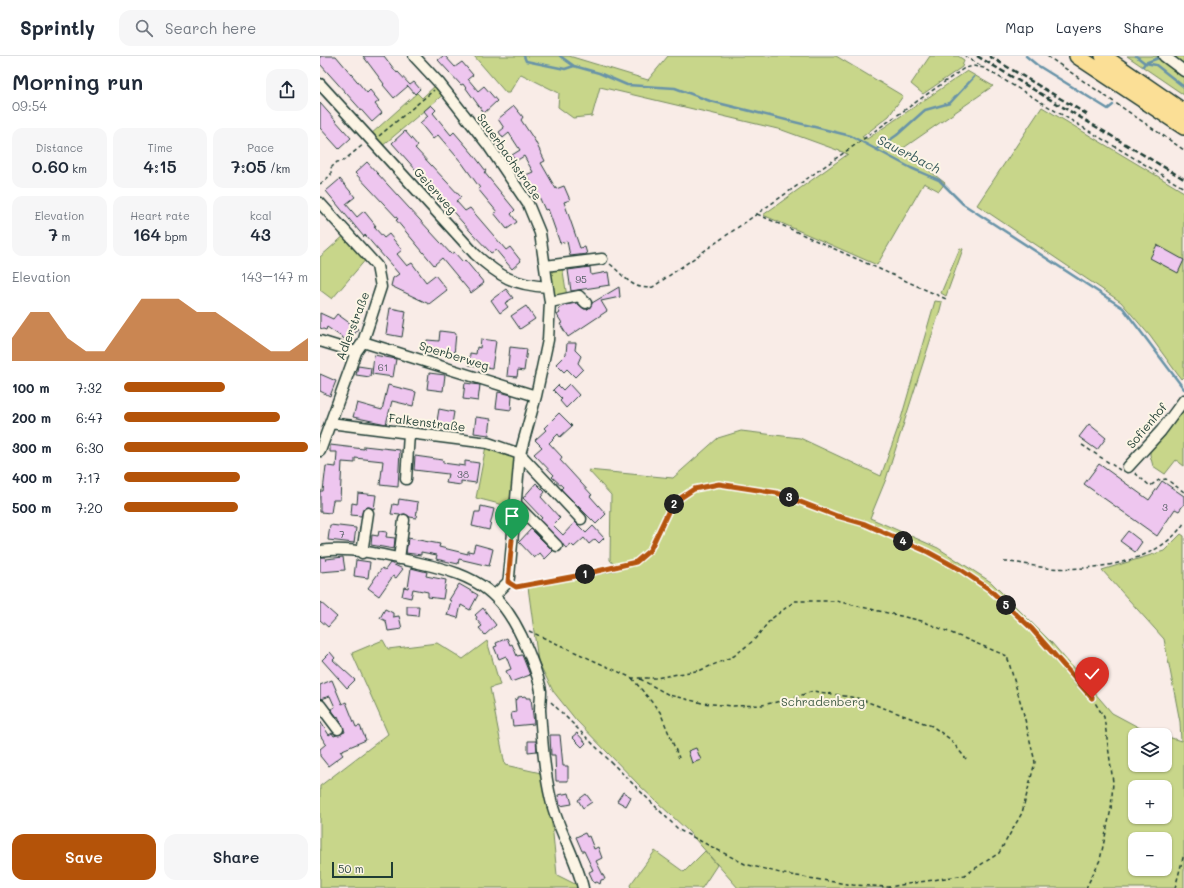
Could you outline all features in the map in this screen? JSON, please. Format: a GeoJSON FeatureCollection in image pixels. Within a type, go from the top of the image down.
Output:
{"type":"FeatureCollection","features":[{"type":"Feature","properties":{"kind":"highway"},"geometry":{"type":"LineString","coordinates":[[1077,56],[1184,127]]}},
{"type":"Feature","properties":{"kind":"highway"},"geometry":{"type":"LineString","coordinates":[[1103,56],[1184,112]]}},
{"type":"Feature","properties":{"kind":"street","name":"Sauerbachstraße"},"geometry":{"type":"LineString","coordinates":[[414,56],[440,84],[488,145],[528,204],[540,233],[550,302],[548,340],[536,396],[520,454],[508,582]]}},
{"type":"Feature","properties":{"kind":"street"},"geometry":{"type":"LineString","coordinates":[[1164,56],[1184,71]]}},
{"type":"Feature","properties":{"kind":"street","name":"Geierweg"},"geometry":{"type":"LineString","coordinates":[[320,84],[479,258],[493,271],[525,285],[548,287]]}},
{"type":"Feature","properties":{"kind":"street","name":"Adlerstraße"},"geometry":{"type":"LineString","coordinates":[[320,203],[377,266],[381,287],[363,342],[356,352],[325,428],[320,451]]}},
{"type":"Feature","properties":{"kind":"street"},"geometry":{"type":"LineString","coordinates":[[545,266],[602,259]]}},
{"type":"Feature","properties":{"kind":"street"},"geometry":{"type":"LineString","coordinates":[[550,302],[579,296],[586,303]]}},
{"type":"Feature","properties":{"kind":"street"},"geometry":{"type":"LineString","coordinates":[[320,341],[356,352]]}},
{"type":"Feature","properties":{"kind":"street","name":"Sperberweg"},"geometry":{"type":"LineString","coordinates":[[363,342],[536,396]]}},
{"type":"Feature","properties":{"kind":"street","name":"Sofienhof"},"geometry":{"type":"LineString","coordinates":[[1128,467],[1161,431],[1184,400]]}},
{"type":"Feature","properties":{"kind":"street","name":"Falkenstraße"},"geometry":{"type":"LineString","coordinates":[[325,428],[409,434],[488,443],[520,454]]}},
{"type":"Feature","properties":{"kind":"street"},"geometry":{"type":"LineString","coordinates":[[406,479],[409,434]]}},
{"type":"Feature","properties":{"kind":"street"},"geometry":{"type":"LineString","coordinates":[[520,454],[581,519]]}},
{"type":"Feature","properties":{"kind":"street"},"geometry":{"type":"LineString","coordinates":[[516,503],[557,546]]}},
{"type":"Feature","properties":{"kind":"street"},"geometry":{"type":"LineString","coordinates":[[362,553],[368,513]]}},
{"type":"Feature","properties":{"kind":"street"},"geometry":{"type":"LineString","coordinates":[[398,558],[404,520]]}},
{"type":"Feature","properties":{"kind":"street"},"geometry":{"type":"LineString","coordinates":[[320,551],[362,553],[398,558],[450,570],[480,584],[494,596],[518,628],[537,674],[541,692],[540,708],[545,771],[551,800],[579,871],[583,888]]}},
{"type":"Feature","properties":{"kind":"street"},"geometry":{"type":"LineString","coordinates":[[494,596],[508,582]]}},
{"type":"Feature","properties":{"kind":"street"},"geometry":{"type":"LineString","coordinates":[[320,704],[338,729]]}},
{"type":"Feature","properties":{"kind":"path"},"geometry":{"type":"LineString","coordinates":[[965,56],[1184,188]]}},
{"type":"Feature","properties":{"kind":"path"},"geometry":{"type":"LineString","coordinates":[[1047,56],[1184,150]]}},
{"type":"Feature","properties":{"kind":"path"},"geometry":{"type":"LineString","coordinates":[[602,259],[611,264],[632,284],[642,289],[653,287],[867,138],[963,69],[973,66],[984,68]]}},
{"type":"Feature","properties":{"kind":"path"},"geometry":{"type":"LineString","coordinates":[[757,214],[946,299]]}},
{"type":"Feature","properties":{"kind":"path"},"geometry":{"type":"LineString","coordinates":[[1082,445],[1123,472],[1128,467],[1150,486],[1159,480],[1166,478],[1184,492]]}},
{"type":"Feature","properties":{"kind":"path"},"geometry":{"type":"LineString","coordinates":[[508,582],[516,587],[576,576],[636,562],[650,550],[669,510],[679,499],[694,489],[719,484],[777,493],[837,516],[865,524],[928,552],[961,570],[989,589],[1031,628],[1092,698],[1104,717],[1113,782],[1111,809],[1100,860],[1086,888]]}},
{"type":"Feature","properties":{"kind":"path"},"geometry":{"type":"LineString","coordinates":[[1004,562],[1020,562],[1045,568],[1081,569],[1123,562],[1156,550],[1178,532],[1184,523]]}},
{"type":"Feature","properties":{"kind":"path"},"geometry":{"type":"LineString","coordinates":[[518,628],[559,644],[632,678],[656,678],[701,670],[734,656],[754,640],[770,619],[795,601],[836,601],[922,621],[1007,656],[1023,711],[1035,762],[1022,813],[999,853],[965,875],[888,888],[853,885],[784,874],[745,864],[679,830],[541,692]]}},
{"type":"Feature","properties":{"kind":"path"},"geometry":{"type":"LineString","coordinates":[[632,678],[660,712],[679,758]]}},
{"type":"Feature","properties":{"kind":"path"},"geometry":{"type":"LineString","coordinates":[[640,678],[669,695],[702,703],[725,705],[762,705],[791,699],[813,691],[857,698],[932,726],[950,739],[966,759]]}},
{"type":"Feature","properties":{"kind":"path"},"geometry":{"type":"LineString","coordinates":[[1175,888],[1184,854]]}},
{"type":"Feature","properties":{"kind":"green space"},"geometry":{"type":"Polygon","coordinates":[[[474,56],[569,56],[648,80],[668,56],[836,56],[903,96],[889,116],[862,137],[867,139],[967,71],[993,86],[902,149],[945,183],[939,191],[924,183],[877,265],[763,215],[848,154],[782,130],[600,87],[592,116],[573,118],[558,107],[559,93],[521,74],[509,93],[506,93],[474,56]]]}},
{"type":"Feature","properties":{"kind":"green space"},"geometry":{"type":"Polygon","coordinates":[[[930,56],[958,56],[964,60],[962,67],[923,94],[911,84],[930,56]]]}},
{"type":"Feature","properties":{"kind":"green space"},"geometry":{"type":"Polygon","coordinates":[[[1127,56],[1184,56],[1184,95],[1127,56]]]}},
{"type":"Feature","properties":{"kind":"green space"},"geometry":{"type":"Polygon","coordinates":[[[437,84],[445,93],[381,147],[370,135],[417,93],[422,98],[437,84]]]}},
{"type":"Feature","properties":{"kind":"green space"},"geometry":{"type":"Polygon","coordinates":[[[1042,107],[1184,192],[1184,376],[1181,379],[1150,336],[1121,302],[977,205],[1042,107]]]}},
{"type":"Feature","properties":{"kind":"green space"},"geometry":{"type":"Polygon","coordinates":[[[346,234],[367,258],[332,299],[320,290],[320,257],[346,234]]]}},
{"type":"Feature","properties":{"kind":"green space"},"geometry":{"type":"Polygon","coordinates":[[[960,248],[963,249],[946,296],[941,293],[960,248]]]}},
{"type":"Feature","properties":{"kind":"green space"},"geometry":{"type":"Polygon","coordinates":[[[562,265],[567,297],[551,301],[547,267],[562,265]]]}},
{"type":"Feature","properties":{"kind":"green space","name":"Schradenberg"},"geometry":{"type":"Polygon","coordinates":[[[935,301],[942,302],[886,479],[870,518],[938,548],[991,582],[1051,642],[1112,713],[1140,728],[1128,728],[1128,772],[1172,772],[1172,738],[1181,741],[1180,722],[1164,639],[1102,570],[1164,551],[1181,534],[1184,536],[1184,888],[738,888],[688,831],[640,786],[576,720],[553,691],[538,661],[528,587],[614,571],[624,565],[616,567],[610,560],[611,495],[588,470],[673,478],[718,438],[741,431],[800,438],[881,476],[900,422],[935,301]]]}},
{"type":"Feature","properties":{"kind":"green space"},"geometry":{"type":"Polygon","coordinates":[[[1184,404],[1184,466],[1176,460],[1165,474],[1153,466],[1150,455],[1150,443],[1184,404]]]}},
{"type":"Feature","properties":{"kind":"green space"},"geometry":{"type":"Polygon","coordinates":[[[486,446],[517,456],[511,507],[476,498],[486,446]]]}},
{"type":"Feature","properties":{"kind":"green space"},"geometry":{"type":"Polygon","coordinates":[[[383,640],[388,649],[437,643],[463,659],[487,641],[500,685],[490,688],[505,765],[541,773],[551,814],[557,875],[577,885],[578,888],[320,888],[320,786],[388,734],[352,653],[383,640]]]}},
{"type":"Feature","properties":{"kind":"green space"},"geometry":{"type":"Polygon","coordinates":[[[655,851],[684,872],[705,851],[717,865],[702,888],[631,888],[630,885],[655,851]]]}},
{"type":"Feature","properties":{"kind":"building"},"geometry":{"type":"Polygon","coordinates":[[[320,56],[336,56],[367,93],[370,90],[379,101],[375,104],[382,113],[372,122],[320,64],[320,56]]]}},
{"type":"Feature","properties":{"kind":"building"},"geometry":{"type":"Polygon","coordinates":[[[363,56],[384,56],[397,73],[398,72],[410,85],[414,82],[420,89],[415,94],[408,86],[394,98],[363,56]]]}},
{"type":"Feature","properties":{"kind":"building"},"geometry":{"type":"Polygon","coordinates":[[[445,56],[455,67],[462,62],[473,75],[468,79],[478,91],[484,86],[497,101],[484,113],[463,84],[461,85],[438,60],[445,56]]]}},
{"type":"Feature","properties":{"kind":"building"},"geometry":{"type":"Polygon","coordinates":[[[320,103],[351,138],[339,149],[320,128],[320,103]]]}},
{"type":"Feature","properties":{"kind":"building"},"geometry":{"type":"Polygon","coordinates":[[[431,105],[436,110],[433,113],[451,135],[454,132],[473,154],[486,171],[484,172],[515,210],[511,214],[517,222],[507,229],[494,213],[497,212],[478,189],[480,188],[462,163],[438,135],[433,139],[420,123],[428,116],[424,111],[431,105]]]}},
{"type":"Feature","properties":{"kind":"building"},"geometry":{"type":"Polygon","coordinates":[[[514,106],[523,117],[521,120],[535,141],[545,161],[541,163],[556,189],[564,186],[570,200],[564,202],[580,248],[585,247],[587,254],[570,256],[567,241],[560,243],[548,209],[545,210],[537,192],[526,175],[533,172],[524,156],[516,161],[512,155],[520,150],[509,133],[503,138],[499,132],[504,128],[498,119],[514,106]]]}},
{"type":"Feature","properties":{"kind":"building"},"geometry":{"type":"Polygon","coordinates":[[[405,131],[418,146],[415,148],[461,197],[456,201],[465,211],[470,208],[506,250],[510,247],[521,261],[512,269],[496,250],[491,253],[471,232],[392,143],[405,131]]]}},
{"type":"Feature","properties":{"kind":"building"},"geometry":{"type":"Polygon","coordinates":[[[367,162],[451,254],[454,252],[463,262],[465,260],[484,283],[471,293],[442,258],[434,265],[396,220],[398,219],[355,173],[367,162]]]}},
{"type":"Feature","properties":{"kind":"building"},"geometry":{"type":"Polygon","coordinates":[[[340,179],[355,197],[346,204],[357,217],[364,211],[376,226],[374,227],[384,238],[389,234],[402,250],[397,254],[407,266],[412,263],[426,282],[435,275],[447,290],[429,304],[391,286],[393,278],[399,274],[365,235],[364,237],[326,191],[340,179]]]}},
{"type":"Feature","properties":{"kind":"building"},"geometry":{"type":"Polygon","coordinates":[[[1157,245],[1184,260],[1178,273],[1150,258],[1157,245]]]}},
{"type":"Feature","properties":{"kind":"building"},"geometry":{"type":"Polygon","coordinates":[[[590,267],[591,275],[608,272],[610,285],[571,291],[568,270],[590,267]]]}},
{"type":"Feature","properties":{"kind":"building"},"geometry":{"type":"Polygon","coordinates":[[[619,287],[620,297],[601,301],[607,311],[568,337],[560,324],[562,323],[557,315],[560,313],[558,310],[565,305],[577,303],[584,309],[588,309],[592,303],[619,287]]]}},
{"type":"Feature","properties":{"kind":"building"},"geometry":{"type":"Polygon","coordinates":[[[506,289],[513,298],[505,303],[508,307],[500,313],[491,300],[506,289]]]}},
{"type":"Feature","properties":{"kind":"building"},"geometry":{"type":"Polygon","coordinates":[[[526,306],[535,319],[520,329],[511,316],[526,306]]]}},
{"type":"Feature","properties":{"kind":"building"},"geometry":{"type":"Polygon","coordinates":[[[390,308],[406,311],[402,337],[386,334],[390,308]]]}},
{"type":"Feature","properties":{"kind":"building"},"geometry":{"type":"Polygon","coordinates":[[[320,313],[333,319],[337,314],[358,329],[349,342],[327,327],[326,330],[320,328],[320,313]]]}},
{"type":"Feature","properties":{"kind":"building"},"geometry":{"type":"Polygon","coordinates":[[[440,331],[456,333],[454,355],[434,353],[434,349],[423,348],[427,340],[439,341],[440,331]]]}},
{"type":"Feature","properties":{"kind":"building"},"geometry":{"type":"Polygon","coordinates":[[[481,339],[496,341],[492,368],[469,365],[470,353],[476,354],[477,347],[480,348],[481,339]]]}},
{"type":"Feature","properties":{"kind":"building"},"geometry":{"type":"Polygon","coordinates":[[[567,343],[576,343],[575,350],[581,356],[578,363],[583,369],[575,377],[567,369],[564,372],[556,364],[566,354],[567,343]]]}},
{"type":"Feature","properties":{"kind":"building"},"geometry":{"type":"Polygon","coordinates":[[[510,347],[527,349],[524,371],[518,370],[517,377],[507,376],[510,347]]]}},
{"type":"Feature","properties":{"kind":"building"},"geometry":{"type":"Polygon","coordinates":[[[374,355],[396,359],[393,377],[372,374],[374,355]]]}},
{"type":"Feature","properties":{"kind":"building"},"geometry":{"type":"Polygon","coordinates":[[[358,366],[371,368],[370,377],[356,375],[358,366]]]}},
{"type":"Feature","properties":{"kind":"building"},"geometry":{"type":"Polygon","coordinates":[[[429,373],[445,375],[443,391],[427,389],[429,373]]]}},
{"type":"Feature","properties":{"kind":"building"},"geometry":{"type":"Polygon","coordinates":[[[320,374],[336,381],[330,396],[320,391],[320,374]]]}},
{"type":"Feature","properties":{"kind":"building"},"geometry":{"type":"Polygon","coordinates":[[[465,383],[480,385],[478,401],[463,399],[465,383]]]}},
{"type":"Feature","properties":{"kind":"building"},"geometry":{"type":"Polygon","coordinates":[[[569,384],[579,395],[566,408],[560,401],[562,399],[553,390],[558,385],[563,390],[569,384]]]}},
{"type":"Feature","properties":{"kind":"building"},"geometry":{"type":"Polygon","coordinates":[[[388,385],[416,392],[413,406],[392,401],[386,424],[353,417],[357,403],[382,410],[388,385]]]}},
{"type":"Feature","properties":{"kind":"building"},"geometry":{"type":"Polygon","coordinates":[[[498,392],[512,395],[511,410],[496,408],[498,392]]]}},
{"type":"Feature","properties":{"kind":"building"},"geometry":{"type":"Polygon","coordinates":[[[439,409],[454,412],[451,430],[436,427],[439,409]]]}},
{"type":"Feature","properties":{"kind":"building"},"geometry":{"type":"Polygon","coordinates":[[[559,413],[572,426],[560,437],[558,434],[549,443],[562,457],[560,460],[592,495],[590,496],[606,514],[596,524],[561,489],[563,487],[552,477],[554,475],[534,454],[542,447],[535,440],[546,430],[544,428],[559,413]]]}},
{"type":"Feature","properties":{"kind":"building"},"geometry":{"type":"Polygon","coordinates":[[[476,417],[491,419],[489,435],[474,433],[476,417]]]}},
{"type":"Feature","properties":{"kind":"building"},"geometry":{"type":"Polygon","coordinates":[[[1089,424],[1106,438],[1097,450],[1079,437],[1089,424]]]}},
{"type":"Feature","properties":{"kind":"building"},"geometry":{"type":"Polygon","coordinates":[[[330,445],[364,449],[364,446],[400,450],[398,487],[380,485],[383,461],[355,458],[355,463],[342,462],[340,500],[333,500],[331,513],[320,512],[320,491],[323,491],[326,466],[336,467],[337,452],[330,452],[330,445]]]}},
{"type":"Feature","properties":{"kind":"building"},"geometry":{"type":"Polygon","coordinates":[[[415,456],[443,460],[443,463],[465,466],[465,461],[479,463],[476,483],[461,481],[461,485],[446,483],[448,474],[414,470],[415,456]]]}},
{"type":"Feature","properties":{"kind":"building"},"geometry":{"type":"Polygon","coordinates":[[[1099,464],[1149,500],[1162,481],[1184,496],[1184,504],[1179,511],[1175,509],[1157,536],[1084,484],[1099,464]]]}},
{"type":"Feature","properties":{"kind":"building"},"geometry":{"type":"Polygon","coordinates":[[[536,483],[545,492],[541,497],[560,518],[553,525],[563,535],[575,522],[586,533],[593,526],[604,538],[599,543],[595,539],[589,544],[584,538],[574,547],[571,544],[566,548],[540,520],[542,518],[523,498],[536,483]]]}},
{"type":"Feature","properties":{"kind":"building"},"geometry":{"type":"Polygon","coordinates":[[[358,493],[376,495],[374,509],[369,507],[364,508],[361,516],[351,515],[352,503],[357,504],[358,493]]]}},
{"type":"Feature","properties":{"kind":"building"},"geometry":{"type":"Polygon","coordinates":[[[399,499],[418,502],[416,518],[405,514],[391,514],[393,504],[398,505],[399,499]]]}},
{"type":"Feature","properties":{"kind":"building"},"geometry":{"type":"Polygon","coordinates":[[[481,506],[494,509],[489,530],[472,526],[475,512],[480,512],[481,506]]]}},
{"type":"Feature","properties":{"kind":"building"},"geometry":{"type":"Polygon","coordinates":[[[330,525],[356,528],[354,543],[328,540],[330,525]]]}},
{"type":"Feature","properties":{"kind":"building"},"geometry":{"type":"Polygon","coordinates":[[[531,529],[553,551],[545,559],[540,553],[534,558],[519,542],[531,529]]]}},
{"type":"Feature","properties":{"kind":"building"},"geometry":{"type":"Polygon","coordinates":[[[379,531],[387,532],[386,537],[395,538],[394,549],[371,545],[372,535],[378,536],[379,531]]]}},
{"type":"Feature","properties":{"kind":"building"},"geometry":{"type":"Polygon","coordinates":[[[1128,531],[1142,542],[1135,552],[1120,541],[1128,531]]]}},
{"type":"Feature","properties":{"kind":"building"},"geometry":{"type":"Polygon","coordinates":[[[408,538],[440,544],[439,547],[468,554],[468,551],[473,552],[475,544],[493,549],[489,566],[459,559],[458,564],[436,559],[437,555],[421,552],[421,555],[406,553],[408,538]]]}},
{"type":"Feature","properties":{"kind":"building"},"geometry":{"type":"Polygon","coordinates":[[[320,557],[325,557],[326,561],[326,559],[343,557],[345,570],[320,572],[320,557]]]}},
{"type":"Feature","properties":{"kind":"building"},"geometry":{"type":"Polygon","coordinates":[[[356,560],[370,562],[368,578],[354,576],[356,560]]]}},
{"type":"Feature","properties":{"kind":"building"},"geometry":{"type":"Polygon","coordinates":[[[390,563],[403,569],[396,578],[393,576],[379,596],[368,588],[382,568],[385,570],[390,563]]]}},
{"type":"Feature","properties":{"kind":"building"},"geometry":{"type":"Polygon","coordinates":[[[411,568],[427,572],[426,576],[446,580],[443,599],[428,597],[428,592],[413,589],[411,598],[402,596],[404,587],[408,588],[411,568]]]}},
{"type":"Feature","properties":{"kind":"building"},"geometry":{"type":"Polygon","coordinates":[[[459,584],[478,595],[470,610],[461,605],[458,618],[447,615],[451,601],[449,600],[459,584]]]}},
{"type":"Feature","properties":{"kind":"building"},"geometry":{"type":"Polygon","coordinates":[[[320,602],[337,617],[328,627],[320,620],[320,602]]]}},
{"type":"Feature","properties":{"kind":"building"},"geometry":{"type":"Polygon","coordinates":[[[407,606],[419,606],[418,616],[407,615],[407,606]]]}},
{"type":"Feature","properties":{"kind":"building"},"geometry":{"type":"Polygon","coordinates":[[[483,608],[496,625],[485,635],[479,628],[482,626],[476,619],[477,617],[475,615],[483,608]]]}},
{"type":"Feature","properties":{"kind":"building"},"geometry":{"type":"Polygon","coordinates":[[[385,609],[393,613],[393,617],[399,616],[402,629],[388,631],[386,621],[380,618],[385,609]]]}},
{"type":"Feature","properties":{"kind":"building"},"geometry":{"type":"Polygon","coordinates":[[[507,638],[510,645],[512,644],[517,656],[522,655],[530,675],[511,682],[506,671],[511,669],[506,656],[499,659],[494,647],[497,646],[496,643],[507,638]]]}},
{"type":"Feature","properties":{"kind":"building"},"geometry":{"type":"Polygon","coordinates":[[[330,652],[335,658],[333,660],[355,680],[347,688],[322,660],[330,652]]]}},
{"type":"Feature","properties":{"kind":"building"},"geometry":{"type":"Polygon","coordinates":[[[332,680],[342,704],[346,702],[356,727],[360,726],[366,740],[340,751],[343,755],[328,766],[320,756],[320,749],[326,744],[320,735],[320,721],[329,735],[332,733],[334,736],[345,732],[338,716],[337,717],[331,709],[335,707],[330,696],[320,699],[320,685],[332,680]]]}},
{"type":"Feature","properties":{"kind":"building"},"geometry":{"type":"Polygon","coordinates":[[[526,696],[526,698],[531,698],[534,724],[513,726],[511,713],[516,712],[515,700],[518,699],[518,697],[526,696]]]}},
{"type":"Feature","properties":{"kind":"building"},"geometry":{"type":"Polygon","coordinates":[[[577,733],[586,743],[582,747],[572,737],[577,733]]]}},
{"type":"Feature","properties":{"kind":"building"},"geometry":{"type":"Polygon","coordinates":[[[550,735],[560,735],[563,766],[568,766],[568,781],[556,781],[555,755],[551,755],[550,735]]]}},
{"type":"Feature","properties":{"kind":"building"},"geometry":{"type":"Polygon","coordinates":[[[528,741],[536,741],[537,751],[528,752],[528,741]]]}},
{"type":"Feature","properties":{"kind":"building"},"geometry":{"type":"Polygon","coordinates":[[[696,748],[701,760],[692,763],[688,751],[696,748]]]}},
{"type":"Feature","properties":{"kind":"building"},"geometry":{"type":"Polygon","coordinates":[[[623,792],[631,797],[626,806],[617,801],[623,792]]]}},
{"type":"Feature","properties":{"kind":"building"},"geometry":{"type":"Polygon","coordinates":[[[569,793],[572,804],[560,806],[558,795],[569,793]]]}},
{"type":"Feature","properties":{"kind":"building"},"geometry":{"type":"Polygon","coordinates":[[[586,794],[592,802],[583,808],[578,800],[586,794]]]}},
{"type":"Feature","properties":{"kind":"building"},"geometry":{"type":"Polygon","coordinates":[[[585,833],[587,837],[589,836],[594,849],[598,847],[602,858],[596,861],[605,879],[601,880],[600,884],[597,882],[594,883],[589,872],[593,870],[576,837],[585,833]]]}},
{"type":"Feature","properties":{"kind":"waterway"},"geometry":{"type":"LineString","coordinates":[[524,56],[526,61],[565,69],[574,66]]}},
{"type":"Feature","properties":{"kind":"waterway","name":"Sauerbach"},"geometry":{"type":"LineString","coordinates":[[560,56],[574,66],[599,73],[627,85],[675,88],[710,101],[851,136],[911,168],[939,180],[963,204],[1123,308],[1184,389]]}},
{"type":"Feature","properties":{"kind":"waterway"},"geometry":{"type":"LineString","coordinates":[[1026,56],[1037,65],[1108,109],[1113,105]]}},
{"type":"Feature","properties":{"kind":"waterway"},"geometry":{"type":"LineString","coordinates":[[1136,56],[1145,63],[1156,65],[1184,87]]}},
{"type":"Feature","properties":{"kind":"waterway"},"geometry":{"type":"LineString","coordinates":[[1143,66],[1145,63],[1161,57]]}},
{"type":"Feature","properties":{"kind":"waterway"},"geometry":{"type":"LineString","coordinates":[[877,149],[897,135],[925,110],[950,103],[974,77]]}},
{"type":"Feature","properties":{"kind":"railway"},"geometry":{"type":"LineString","coordinates":[[977,56],[1184,179]]}},
{"type":"Feature","properties":{"kind":"railway"},"geometry":{"type":"LineString","coordinates":[[989,56],[1088,115]]}},
{"type":"Feature","properties":{"kind":"route"},"geometry":{"type":"LineString","coordinates":[[512,540],[508,582],[516,587],[576,576],[636,562],[650,550],[669,510],[679,499],[694,489],[719,484],[777,493],[837,516],[865,524],[928,552],[961,570],[989,589],[1031,628],[1092,698]]}}]}
